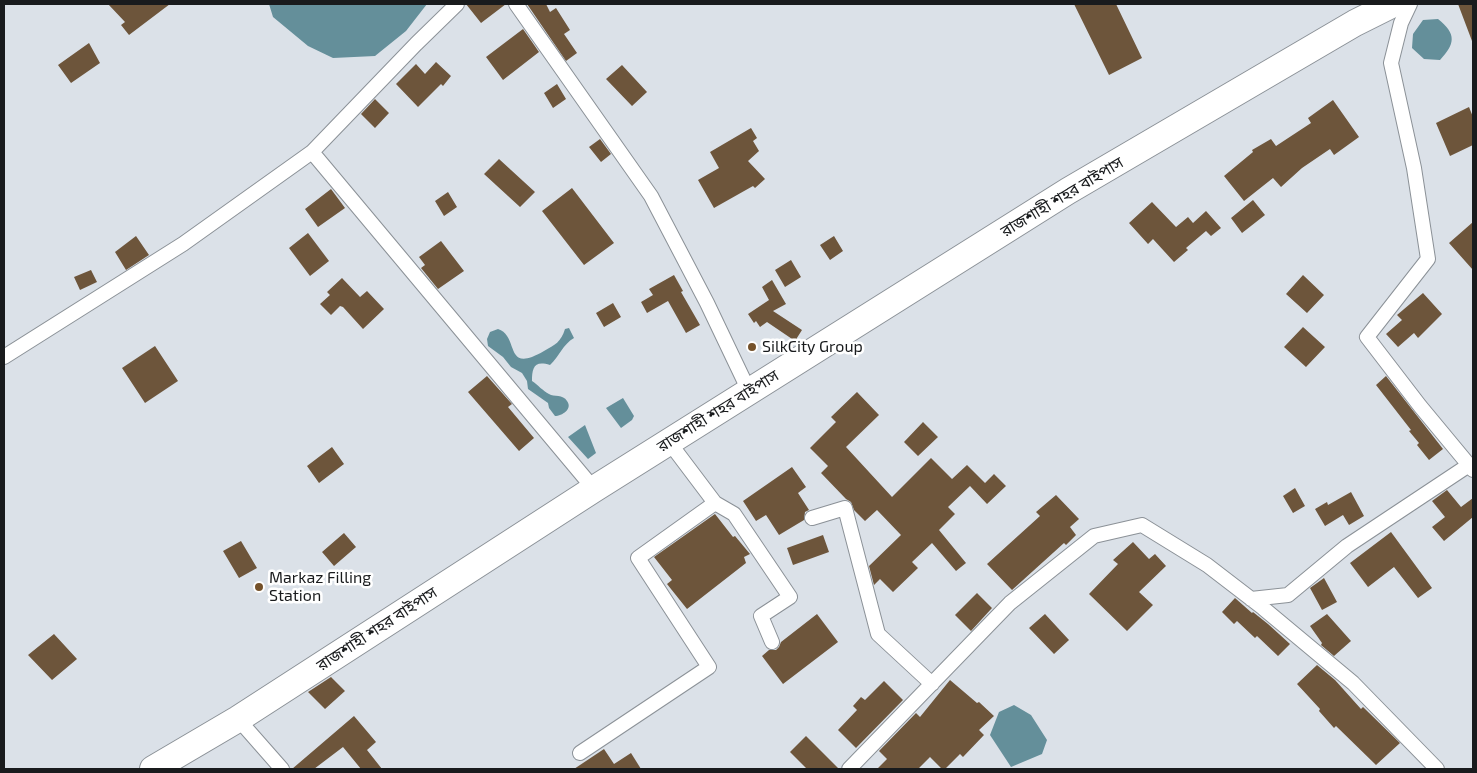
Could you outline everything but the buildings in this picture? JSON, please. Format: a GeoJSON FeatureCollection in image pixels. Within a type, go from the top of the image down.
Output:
{"type":"FeatureCollection","features":[{"type":"Feature","properties":{"kind":"highway","name":"রাজশাহী শহর বাইপাস"},"geometry":{"type":"LineString","coordinates":[[154,769],[238,719],[594,489],[1068,191],[1347,28],[1393,4]]}},
{"type":"Feature","properties":{"kind":"street"},"geometry":{"type":"LineString","coordinates":[[4,357],[183,244],[312,152],[458,4]]}},
{"type":"Feature","properties":{"kind":"street"},"geometry":{"type":"LineString","coordinates":[[516,4],[651,196],[707,303],[749,391]]}},
{"type":"Feature","properties":{"kind":"street"},"geometry":{"type":"LineString","coordinates":[[1251,598],[1288,595],[1347,546],[1471,467],[1367,337],[1428,260],[1414,168],[1391,63],[1401,23],[1410,4]]}},
{"type":"Feature","properties":{"kind":"street"},"geometry":{"type":"LineString","coordinates":[[312,152],[594,489]]}},
{"type":"Feature","properties":{"kind":"street"},"geometry":{"type":"LineString","coordinates":[[669,442],[715,503],[734,514],[790,597],[760,616],[772,642]]}},
{"type":"Feature","properties":{"kind":"street"},"geometry":{"type":"LineString","coordinates":[[580,753],[709,667],[638,558],[715,503]]}},
{"type":"Feature","properties":{"kind":"street"},"geometry":{"type":"LineString","coordinates":[[812,518],[845,508],[878,634],[932,684]]}},
{"type":"Feature","properties":{"kind":"street"},"geometry":{"type":"LineString","coordinates":[[849,769],[1010,603],[1094,536],[1142,525],[1207,565],[1251,598],[1354,683],[1437,769]]}},
{"type":"Feature","properties":{"kind":"street"},"geometry":{"type":"LineString","coordinates":[[238,719],[282,769]]}},
{"type":"Feature","properties":{"kind":"water"},"geometry":{"type":"Polygon","coordinates":[[[269,4],[427,4],[406,31],[375,56],[333,58],[308,46],[273,17],[269,4]]]}},
{"type":"Feature","properties":{"kind":"water"},"geometry":{"type":"Polygon","coordinates":[[[1438,19],[1451,34],[1451,44],[1440,60],[1424,59],[1412,48],[1413,34],[1423,20],[1438,19]]]}},
{"type":"Feature","properties":{"kind":"water"},"geometry":{"type":"Polygon","coordinates":[[[569,328],[574,338],[550,365],[537,364],[533,369],[532,381],[547,393],[561,396],[567,401],[568,409],[561,415],[555,416],[548,403],[528,389],[527,381],[522,373],[511,367],[503,357],[488,346],[487,339],[490,332],[498,329],[505,333],[514,352],[523,359],[531,357],[557,343],[565,329],[569,328]]]}},
{"type":"Feature","properties":{"kind":"water"},"geometry":{"type":"Polygon","coordinates":[[[623,398],[634,416],[632,420],[621,428],[606,408],[623,398]]]}},
{"type":"Feature","properties":{"kind":"water"},"geometry":{"type":"Polygon","coordinates":[[[585,425],[596,453],[588,459],[568,437],[585,425]]]}},
{"type":"Feature","properties":{"kind":"water"},"geometry":{"type":"Polygon","coordinates":[[[1014,705],[1031,715],[1047,740],[1042,754],[1011,767],[990,735],[999,712],[1014,705]]]}},
{"type":"Feature","properties":{"kind":"place","name":"SilkCity Group"},"geometry":{"type":"Point","coordinates":[752,347]}},
{"type":"Feature","properties":{"kind":"place","name":"Markaz Filling Station"},"geometry":{"type":"Point","coordinates":[259,587]}}]}
